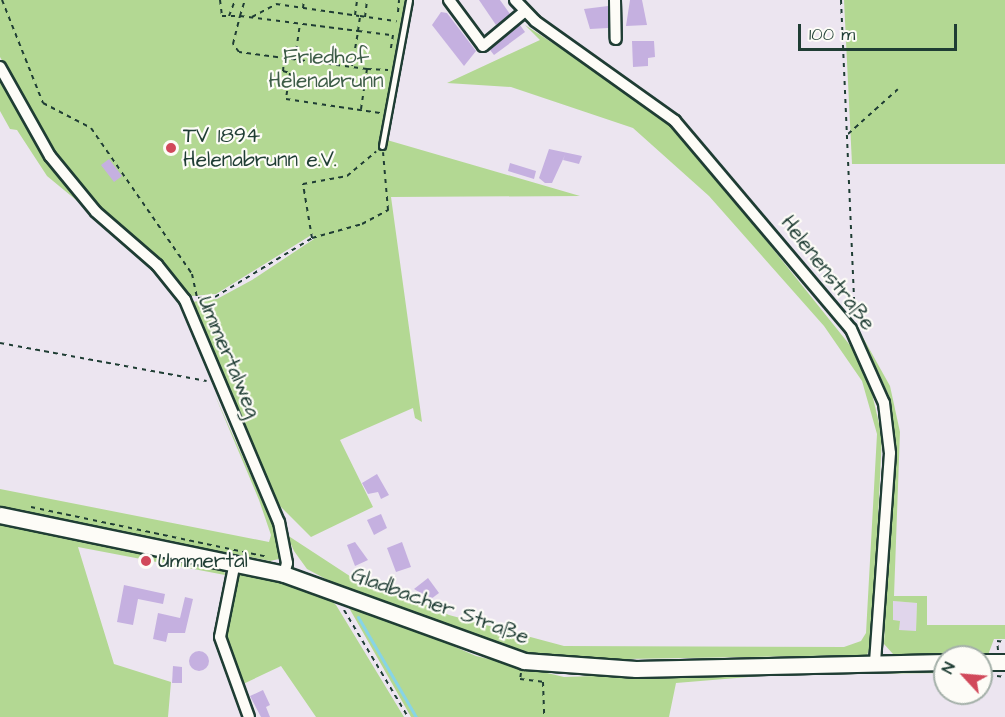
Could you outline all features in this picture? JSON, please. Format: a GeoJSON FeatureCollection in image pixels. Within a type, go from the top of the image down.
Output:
{"type":"FeatureCollection","features":[{"type":"Feature","properties":{"kind":"main road","name":"Gladbacher Straße"},"geometry":{"type":"LineString","coordinates":[[0,515],[235,562],[286,569],[341,593],[524,661],[636,669],[875,662],[933,658]]}},
{"type":"Feature","properties":{"kind":"street"},"geometry":{"type":"LineString","coordinates":[[448,0],[483,46],[524,12]]}},
{"type":"Feature","properties":{"kind":"street","name":"Helenenstraße"},"geometry":{"type":"LineString","coordinates":[[515,0],[524,12],[675,121],[851,329],[884,403],[890,453],[875,662]]}},
{"type":"Feature","properties":{"kind":"street"},"geometry":{"type":"LineString","coordinates":[[615,0],[616,39]]}},
{"type":"Feature","properties":{"kind":"street","name":"Ummertalweg"},"geometry":{"type":"LineString","coordinates":[[0,67],[50,156],[96,212],[157,265],[185,300],[279,522],[286,569]]}},
{"type":"Feature","properties":{"kind":"street"},"geometry":{"type":"LineString","coordinates":[[235,562],[220,637],[249,717]]}},
{"type":"Feature","properties":{"kind":"lane"},"geometry":{"type":"LineString","coordinates":[[382,146],[390,115],[409,0]]}},
{"type":"Feature","properties":{"kind":"path"},"geometry":{"type":"LineString","coordinates":[[2,0],[43,103],[91,128],[192,274],[197,298],[215,297],[312,238],[362,224],[388,210],[382,146]]}},
{"type":"Feature","properties":{"kind":"path"},"geometry":{"type":"LineString","coordinates":[[220,0],[222,16],[240,16],[252,17],[393,35],[388,72],[235,49],[240,16],[245,0]]}},
{"type":"Feature","properties":{"kind":"path"},"geometry":{"type":"LineString","coordinates":[[229,16],[235,0]]}},
{"type":"Feature","properties":{"kind":"path"},"geometry":{"type":"LineString","coordinates":[[303,8],[304,0]]}},
{"type":"Feature","properties":{"kind":"path"},"geometry":{"type":"LineString","coordinates":[[355,15],[357,0]]}},
{"type":"Feature","properties":{"kind":"path"},"geometry":{"type":"LineString","coordinates":[[365,17],[367,0]]}},
{"type":"Feature","properties":{"kind":"path"},"geometry":{"type":"LineString","coordinates":[[841,0],[857,308],[851,329]]}},
{"type":"Feature","properties":{"kind":"path"},"geometry":{"type":"LineString","coordinates":[[252,17],[276,4],[405,22]]}},
{"type":"Feature","properties":{"kind":"path"},"geometry":{"type":"LineString","coordinates":[[352,66],[360,16]]}},
{"type":"Feature","properties":{"kind":"path"},"geometry":{"type":"LineString","coordinates":[[295,59],[300,24]]}},
{"type":"Feature","properties":{"kind":"path"},"geometry":{"type":"LineString","coordinates":[[284,58],[283,70],[290,73],[286,99],[390,115]]}},
{"type":"Feature","properties":{"kind":"path"},"geometry":{"type":"LineString","coordinates":[[361,110],[367,69]]}},
{"type":"Feature","properties":{"kind":"path"},"geometry":{"type":"LineString","coordinates":[[848,134],[898,89]]}},
{"type":"Feature","properties":{"kind":"path"},"geometry":{"type":"LineString","coordinates":[[312,238],[303,184],[346,176],[382,146]]}},
{"type":"Feature","properties":{"kind":"path"},"geometry":{"type":"LineString","coordinates":[[0,343],[219,383]]}},
{"type":"Feature","properties":{"kind":"path"},"geometry":{"type":"LineString","coordinates":[[21,506],[252,551],[286,569]]}},
{"type":"Feature","properties":{"kind":"path"},"geometry":{"type":"LineString","coordinates":[[341,593],[343,609],[408,717]]}},
{"type":"Feature","properties":{"kind":"path"},"geometry":{"type":"LineString","coordinates":[[524,661],[520,679],[543,682],[544,717]]}},
{"type":"Feature","properties":{"kind":"shaded area"},"geometry":{"type":"Polygon","coordinates":[[[893,601],[917,603],[916,632],[899,631],[893,621],[893,601]]]}},
{"type":"Feature","properties":{"kind":"green space","name":"Friedhof Helenabrunn"},"geometry":{"type":"Polygon","coordinates":[[[0,0],[413,0],[387,140],[580,196],[391,197],[422,422],[415,418],[413,408],[340,440],[373,507],[311,537],[272,498],[191,302],[217,299],[252,280],[314,239],[313,234],[216,294],[192,296],[116,224],[55,154],[0,57],[0,0]]]}},
{"type":"Feature","properties":{"kind":"green space"},"geometry":{"type":"Polygon","coordinates":[[[844,0],[1005,0],[1005,164],[852,164],[844,0]]]}},
{"type":"Feature","properties":{"kind":"green space"},"geometry":{"type":"Polygon","coordinates":[[[525,25],[640,100],[680,133],[865,364],[882,436],[872,642],[867,655],[562,660],[514,650],[337,585],[307,569],[294,551],[287,535],[365,586],[373,581],[449,615],[564,646],[844,647],[861,641],[866,633],[877,434],[862,381],[824,326],[709,196],[633,128],[511,87],[447,83],[540,40],[525,25]]]}},
{"type":"Feature","properties":{"kind":"green space"},"geometry":{"type":"Polygon","coordinates":[[[0,77],[44,154],[87,209],[47,176],[17,130],[10,129],[0,111],[0,77]]]}},
{"type":"Feature","properties":{"kind":"green space"},"geometry":{"type":"Polygon","coordinates":[[[861,334],[890,386],[900,432],[894,596],[927,596],[927,625],[1005,625],[1005,639],[994,639],[992,645],[933,645],[933,656],[893,654],[884,644],[894,433],[889,396],[861,334]],[[893,601],[893,620],[900,621],[899,630],[916,631],[917,603],[893,601]]]}},
{"type":"Feature","properties":{"kind":"green space"},"geometry":{"type":"Polygon","coordinates":[[[214,393],[279,538],[279,559],[270,561],[0,508],[0,489],[269,542],[271,535],[259,500],[214,393]]]}},
{"type":"Feature","properties":{"kind":"green space"},"geometry":{"type":"Polygon","coordinates":[[[0,521],[224,568],[225,575],[78,547],[114,664],[171,682],[168,717],[0,717],[0,521]]]}},
{"type":"Feature","properties":{"kind":"green space"},"geometry":{"type":"Polygon","coordinates":[[[243,571],[325,595],[336,605],[404,717],[316,717],[281,666],[241,685],[224,642],[236,577],[243,571]]]}},
{"type":"Feature","properties":{"kind":"green space"},"geometry":{"type":"Polygon","coordinates":[[[348,606],[361,606],[476,656],[564,677],[839,668],[933,669],[933,673],[774,675],[676,683],[669,717],[411,717],[348,606]]]}},
{"type":"Feature","properties":{"kind":"building"},"geometry":{"type":"Polygon","coordinates":[[[479,0],[500,0],[510,14],[496,25],[479,0]]]}},
{"type":"Feature","properties":{"kind":"building"},"geometry":{"type":"Polygon","coordinates":[[[630,0],[642,0],[647,25],[626,26],[630,0]]]}},
{"type":"Feature","properties":{"kind":"building"},"geometry":{"type":"Polygon","coordinates":[[[608,6],[608,28],[590,29],[584,9],[608,6]]]}},
{"type":"Feature","properties":{"kind":"building"},"geometry":{"type":"Polygon","coordinates":[[[441,12],[447,13],[476,51],[464,66],[432,25],[441,12]]]}},
{"type":"Feature","properties":{"kind":"building"},"geometry":{"type":"Polygon","coordinates":[[[520,25],[525,32],[494,55],[490,50],[520,25]]]}},
{"type":"Feature","properties":{"kind":"building"},"geometry":{"type":"Polygon","coordinates":[[[632,41],[654,41],[655,57],[648,58],[648,66],[633,67],[632,41]]]}},
{"type":"Feature","properties":{"kind":"building"},"geometry":{"type":"Polygon","coordinates":[[[549,149],[582,156],[579,164],[563,160],[565,155],[552,183],[545,183],[539,178],[549,149]]]}},
{"type":"Feature","properties":{"kind":"building"},"geometry":{"type":"Polygon","coordinates":[[[109,159],[122,176],[114,182],[101,165],[109,159]]]}},
{"type":"Feature","properties":{"kind":"building"},"geometry":{"type":"Polygon","coordinates":[[[510,163],[536,171],[534,179],[508,171],[510,163]]]}},
{"type":"Feature","properties":{"kind":"building"},"geometry":{"type":"Polygon","coordinates":[[[377,474],[389,495],[381,499],[378,492],[368,494],[362,483],[377,474]]]}},
{"type":"Feature","properties":{"kind":"building"},"geometry":{"type":"Polygon","coordinates":[[[381,514],[387,528],[374,535],[367,520],[381,514]]]}},
{"type":"Feature","properties":{"kind":"building"},"geometry":{"type":"Polygon","coordinates":[[[355,542],[368,560],[355,566],[347,545],[355,542]]]}},
{"type":"Feature","properties":{"kind":"building"},"geometry":{"type":"Polygon","coordinates":[[[402,542],[411,567],[396,572],[387,548],[402,542]]]}},
{"type":"Feature","properties":{"kind":"building"},"geometry":{"type":"Polygon","coordinates":[[[428,578],[439,593],[431,599],[414,589],[428,578]]]}},
{"type":"Feature","properties":{"kind":"building"},"geometry":{"type":"Polygon","coordinates":[[[124,585],[165,594],[163,604],[138,599],[133,625],[117,622],[124,585]]]}},
{"type":"Feature","properties":{"kind":"building"},"geometry":{"type":"Polygon","coordinates":[[[185,597],[193,599],[185,633],[168,633],[166,642],[153,639],[158,613],[180,618],[185,597]]]}},
{"type":"Feature","properties":{"kind":"building"},"geometry":{"type":"Polygon","coordinates":[[[195,651],[203,651],[209,657],[209,665],[203,671],[195,671],[189,665],[189,657],[195,651]]]}},
{"type":"Feature","properties":{"kind":"building"},"geometry":{"type":"Polygon","coordinates":[[[173,666],[182,667],[182,683],[172,683],[173,666]]]}},
{"type":"Feature","properties":{"kind":"building"},"geometry":{"type":"Polygon","coordinates":[[[263,690],[270,705],[266,707],[270,717],[261,717],[250,696],[263,690]]]}},
{"type":"Feature","properties":{"kind":"waterway"},"geometry":{"type":"LineString","coordinates":[[358,617],[416,717]]}},
{"type":"Feature","properties":{"kind":"place","name":"TV 1894 Helenabrunn e.V."},"geometry":{"type":"Point","coordinates":[171,148]}},
{"type":"Feature","properties":{"kind":"place","name":"Ummertal"},"geometry":{"type":"Point","coordinates":[146,561]}}]}
